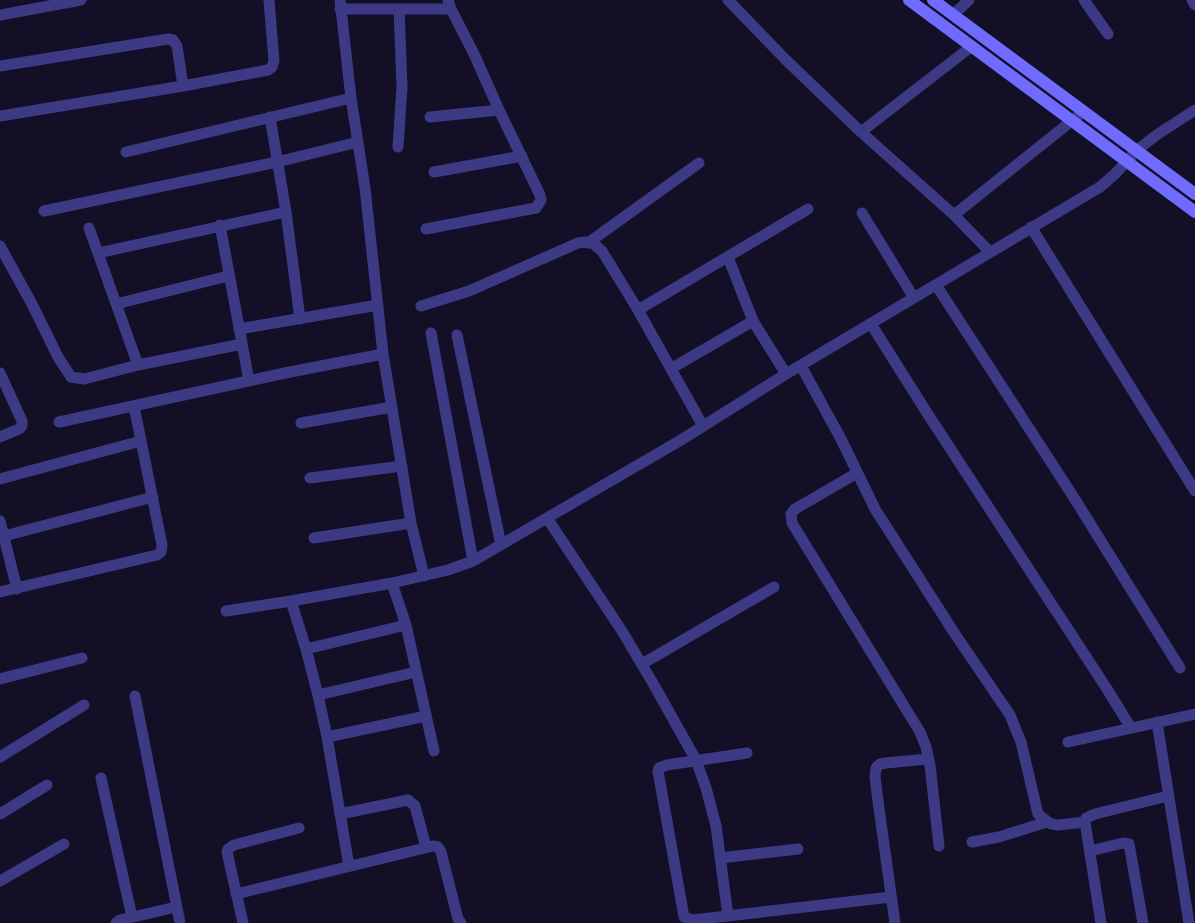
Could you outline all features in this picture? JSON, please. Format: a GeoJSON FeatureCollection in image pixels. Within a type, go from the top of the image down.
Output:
{"type":"FeatureCollection","features":[{"type":"Feature","properties":{"kind":"main road"},"geometry":{"type":"LineString","coordinates":[[909,0],[1195,212]]}},
{"type":"Feature","properties":{"kind":"main road"},"geometry":{"type":"LineString","coordinates":[[933,0],[1195,194]]}},
{"type":"Feature","properties":{"kind":"street"},"geometry":{"type":"LineString","coordinates":[[0,15],[81,0]]}},
{"type":"Feature","properties":{"kind":"street"},"geometry":{"type":"LineString","coordinates":[[0,116],[262,72],[272,67],[274,61],[269,0]]}},
{"type":"Feature","properties":{"kind":"street"},"geometry":{"type":"LineString","coordinates":[[728,0],[784,59],[861,132],[954,215],[990,252]]}},
{"type":"Feature","properties":{"kind":"street"},"geometry":{"type":"LineString","coordinates":[[953,15],[969,0]]}},
{"type":"Feature","properties":{"kind":"street"},"geometry":{"type":"LineString","coordinates":[[1084,0],[1108,34]]}},
{"type":"Feature","properties":{"kind":"street"},"geometry":{"type":"LineString","coordinates":[[1192,0],[1195,5]]}},
{"type":"Feature","properties":{"kind":"street"},"geometry":{"type":"LineString","coordinates":[[424,576],[411,523],[383,354],[340,5],[399,9],[449,5],[540,194],[540,203],[536,208],[426,229]]}},
{"type":"Feature","properties":{"kind":"street"},"geometry":{"type":"LineString","coordinates":[[398,147],[402,87],[399,9]]}},
{"type":"Feature","properties":{"kind":"street"},"geometry":{"type":"LineString","coordinates":[[0,66],[168,39],[173,40],[177,46],[183,86]]}},
{"type":"Feature","properties":{"kind":"street"},"geometry":{"type":"LineString","coordinates":[[861,132],[972,46]]}},
{"type":"Feature","properties":{"kind":"street"},"geometry":{"type":"LineString","coordinates":[[126,152],[351,98]]}},
{"type":"Feature","properties":{"kind":"street"},"geometry":{"type":"LineString","coordinates":[[430,117],[499,110]]}},
{"type":"Feature","properties":{"kind":"street"},"geometry":{"type":"LineString","coordinates":[[226,611],[392,583],[448,570],[473,561],[703,426],[786,374],[1100,187],[1137,150],[1195,110]]}},
{"type":"Feature","properties":{"kind":"street"},"geometry":{"type":"LineString","coordinates":[[954,215],[1083,112]]}},
{"type":"Feature","properties":{"kind":"street"},"geometry":{"type":"LineString","coordinates":[[270,117],[286,212],[300,319]]}},
{"type":"Feature","properties":{"kind":"street"},"geometry":{"type":"LineString","coordinates":[[44,211],[277,162],[358,142]]}},
{"type":"Feature","properties":{"kind":"street"},"geometry":{"type":"LineString","coordinates":[[434,172],[522,156]]}},
{"type":"Feature","properties":{"kind":"street"},"geometry":{"type":"LineString","coordinates":[[588,243],[700,162]]}},
{"type":"Feature","properties":{"kind":"street"},"geometry":{"type":"LineString","coordinates":[[638,310],[808,209]]}},
{"type":"Feature","properties":{"kind":"street"},"geometry":{"type":"LineString","coordinates":[[98,253],[286,212]]}},
{"type":"Feature","properties":{"kind":"street"},"geometry":{"type":"LineString","coordinates":[[862,213],[914,298]]}},
{"type":"Feature","properties":{"kind":"street"},"geometry":{"type":"LineString","coordinates":[[220,225],[249,381]]}},
{"type":"Feature","properties":{"kind":"street"},"geometry":{"type":"LineString","coordinates":[[1031,227],[1195,491]]}},
{"type":"Feature","properties":{"kind":"street"},"geometry":{"type":"LineString","coordinates":[[89,228],[138,365]]}},
{"type":"Feature","properties":{"kind":"street"},"geometry":{"type":"LineString","coordinates":[[421,306],[470,291],[578,243],[594,244],[602,251],[638,310],[703,426]]}},
{"type":"Feature","properties":{"kind":"street"},"geometry":{"type":"LineString","coordinates":[[0,246],[32,304],[58,357],[71,377],[84,379],[138,365],[242,344]]}},
{"type":"Feature","properties":{"kind":"street"},"geometry":{"type":"LineString","coordinates":[[728,257],[753,321],[786,374]]}},
{"type":"Feature","properties":{"kind":"street"},"geometry":{"type":"LineString","coordinates":[[116,304],[228,276]]}},
{"type":"Feature","properties":{"kind":"street"},"geometry":{"type":"LineString","coordinates":[[936,285],[1071,493],[1180,668]]}},
{"type":"Feature","properties":{"kind":"street"},"geometry":{"type":"LineString","coordinates":[[239,329],[378,305]]}},
{"type":"Feature","properties":{"kind":"street"},"geometry":{"type":"LineString","coordinates":[[672,368],[753,321]]}},
{"type":"Feature","properties":{"kind":"street"},"geometry":{"type":"LineString","coordinates":[[871,324],[1131,728]]}},
{"type":"Feature","properties":{"kind":"street"},"geometry":{"type":"LineString","coordinates":[[431,333],[473,561]]}},
{"type":"Feature","properties":{"kind":"street"},"geometry":{"type":"LineString","coordinates":[[457,335],[501,545]]}},
{"type":"Feature","properties":{"kind":"street"},"geometry":{"type":"LineString","coordinates":[[59,422],[383,354]]}},
{"type":"Feature","properties":{"kind":"street"},"geometry":{"type":"LineString","coordinates":[[801,366],[890,533],[1010,716],[1021,742],[1038,814],[1047,822],[1058,825],[1085,822]]}},
{"type":"Feature","properties":{"kind":"street"},"geometry":{"type":"LineString","coordinates":[[0,373],[22,421],[22,426],[15,432],[0,437]]}},
{"type":"Feature","properties":{"kind":"street"},"geometry":{"type":"LineString","coordinates":[[0,592],[157,555],[161,552],[162,544],[134,406]]}},
{"type":"Feature","properties":{"kind":"street"},"geometry":{"type":"LineString","coordinates":[[300,424],[392,407]]}},
{"type":"Feature","properties":{"kind":"street"},"geometry":{"type":"LineString","coordinates":[[0,479],[141,441]]}},
{"type":"Feature","properties":{"kind":"street"},"geometry":{"type":"LineString","coordinates":[[310,478],[402,466]]}},
{"type":"Feature","properties":{"kind":"street"},"geometry":{"type":"LineString","coordinates":[[857,473],[794,509],[791,514],[792,523],[920,732],[928,759],[939,846]]}},
{"type":"Feature","properties":{"kind":"street"},"geometry":{"type":"LineString","coordinates":[[4,536],[153,497]]}},
{"type":"Feature","properties":{"kind":"street"},"geometry":{"type":"LineString","coordinates":[[547,518],[622,631],[696,760],[709,797],[716,826],[728,916]]}},
{"type":"Feature","properties":{"kind":"street"},"geometry":{"type":"LineString","coordinates":[[0,521],[18,589]]}},
{"type":"Feature","properties":{"kind":"street"},"geometry":{"type":"LineString","coordinates":[[314,538],[411,523]]}},
{"type":"Feature","properties":{"kind":"street"},"geometry":{"type":"LineString","coordinates":[[392,583],[406,626],[434,750]]}},
{"type":"Feature","properties":{"kind":"street"},"geometry":{"type":"LineString","coordinates":[[642,664],[774,587]]}},
{"type":"Feature","properties":{"kind":"street"},"geometry":{"type":"LineString","coordinates":[[291,601],[318,695],[349,866]]}},
{"type":"Feature","properties":{"kind":"street"},"geometry":{"type":"LineString","coordinates":[[306,648],[406,626]]}},
{"type":"Feature","properties":{"kind":"street"},"geometry":{"type":"LineString","coordinates":[[0,679],[82,658]]}},
{"type":"Feature","properties":{"kind":"street"},"geometry":{"type":"LineString","coordinates":[[318,695],[416,672]]}},
{"type":"Feature","properties":{"kind":"street"},"geometry":{"type":"LineString","coordinates":[[135,696],[180,923]]}},
{"type":"Feature","properties":{"kind":"street"},"geometry":{"type":"LineString","coordinates":[[0,757],[84,705]]}},
{"type":"Feature","properties":{"kind":"street"},"geometry":{"type":"LineString","coordinates":[[1068,742],[1195,714]]}},
{"type":"Feature","properties":{"kind":"street"},"geometry":{"type":"LineString","coordinates":[[327,737],[426,716]]}},
{"type":"Feature","properties":{"kind":"street"},"geometry":{"type":"LineString","coordinates":[[1157,722],[1189,923]]}},
{"type":"Feature","properties":{"kind":"street"},"geometry":{"type":"LineString","coordinates":[[747,753],[696,760],[659,768],[683,914],[688,920],[890,897]]}},
{"type":"Feature","properties":{"kind":"street"},"geometry":{"type":"LineString","coordinates":[[895,923],[878,802],[875,777],[876,768],[880,764],[928,759]]}},
{"type":"Feature","properties":{"kind":"street"},"geometry":{"type":"LineString","coordinates":[[101,778],[132,917]]}},
{"type":"Feature","properties":{"kind":"street"},"geometry":{"type":"LineString","coordinates":[[0,814],[47,785]]}},
{"type":"Feature","properties":{"kind":"street"},"geometry":{"type":"LineString","coordinates":[[1101,923],[1085,822],[1086,818],[1095,814],[1168,796]]}},
{"type":"Feature","properties":{"kind":"street"},"geometry":{"type":"LineString","coordinates":[[340,814],[408,800],[415,806],[426,847]]}},
{"type":"Feature","properties":{"kind":"street"},"geometry":{"type":"LineString","coordinates":[[972,842],[999,837],[1047,822]]}},
{"type":"Feature","properties":{"kind":"street"},"geometry":{"type":"LineString","coordinates":[[243,923],[227,852],[228,849],[234,845],[299,828]]}},
{"type":"Feature","properties":{"kind":"street"},"geometry":{"type":"LineString","coordinates":[[1090,851],[1123,843],[1129,844],[1143,923]]}},
{"type":"Feature","properties":{"kind":"street"},"geometry":{"type":"LineString","coordinates":[[0,881],[64,844]]}},
{"type":"Feature","properties":{"kind":"street"},"geometry":{"type":"LineString","coordinates":[[236,894],[426,847],[438,848],[441,852],[458,919],[461,923]]}},
{"type":"Feature","properties":{"kind":"street"},"geometry":{"type":"LineString","coordinates":[[720,858],[798,849]]}},
{"type":"Feature","properties":{"kind":"street"},"geometry":{"type":"LineString","coordinates":[[116,923],[120,920],[176,907]]}}]}
